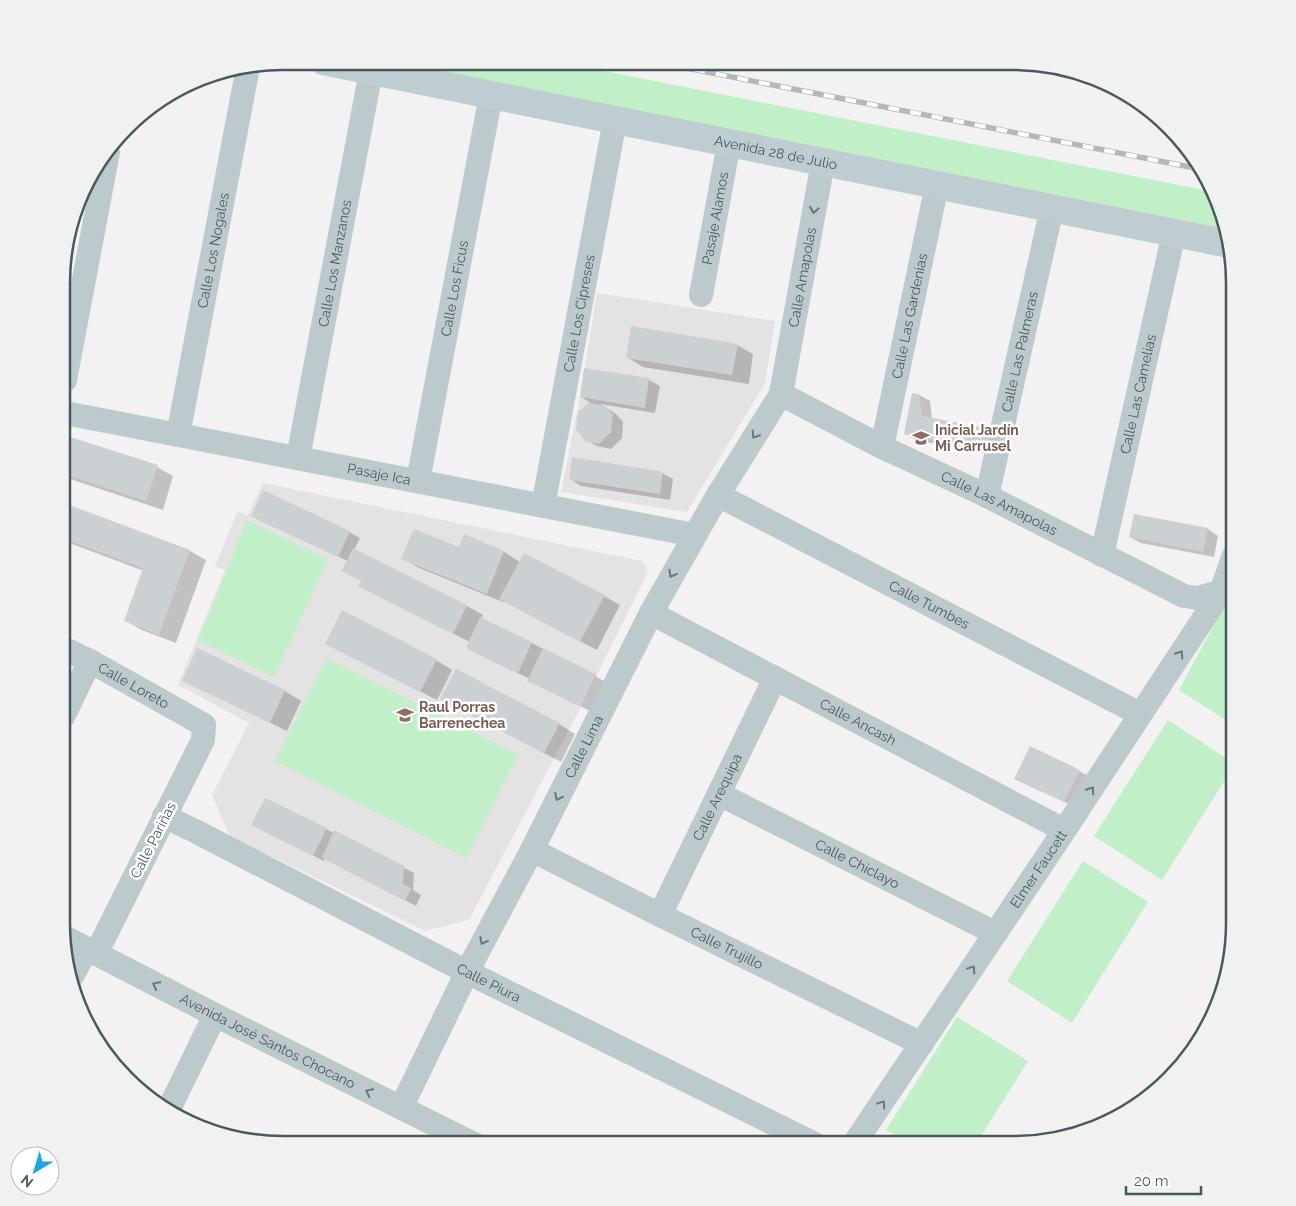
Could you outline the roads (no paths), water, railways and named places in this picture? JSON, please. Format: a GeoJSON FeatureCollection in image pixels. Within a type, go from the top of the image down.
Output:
{"type":"FeatureCollection","features":[{"type":"Feature","properties":{"kind":"street","name":"Avenida 28 de Julio"},"geometry":{"type":"LineString","coordinates":[[366,70],[1222,243]]}},
{"type":"Feature","properties":{"kind":"street","name":"Calle Los Manzanos"},"geometry":{"type":"LineString","coordinates":[[298,458],[371,71]]}},
{"type":"Feature","properties":{"kind":"street","name":"Calle Los Nogales"},"geometry":{"type":"LineString","coordinates":[[178,435],[247,73]]}},
{"type":"Feature","properties":{"kind":"street","name":"Calle Los Ficus"},"geometry":{"type":"LineString","coordinates":[[418,481],[491,95]]}},
{"type":"Feature","properties":{"kind":"street","name":"Calle Los Cipreses"},"geometry":{"type":"LineString","coordinates":[[543,506],[615,120]]}},
{"type":"Feature","properties":{"kind":"street","name":"Pasaje Alamos"},"geometry":{"type":"LineString","coordinates":[[701,295],[729,143]]}},
{"type":"Feature","properties":{"kind":"street","name":"Calle Amapolas"},"geometry":{"type":"LineString","coordinates":[[781,394],[823,162]]}},
{"type":"Feature","properties":{"kind":"street"},"geometry":{"type":"LineString","coordinates":[[70,353],[105,166]]}},
{"type":"Feature","properties":{"kind":"street","name":"Calle Las Gardenias"},"geometry":{"type":"LineString","coordinates":[[882,447],[937,185]]}},
{"type":"Feature","properties":{"kind":"street","name":"Calle Las Palmeras"},"geometry":{"type":"LineString","coordinates":[[987,496],[1052,208]]}},
{"type":"Feature","properties":{"kind":"street","name":"Calle Las Camelias"},"geometry":{"type":"LineString","coordinates":[[1102,555],[1174,233]]}},
{"type":"Feature","properties":{"kind":"street","name":"Calle Las Amapolas"},"geometry":{"type":"LineString","coordinates":[[781,394],[882,447],[987,496],[1184,596],[1197,598],[1226,592]]}},
{"type":"Feature","properties":{"kind":"street","name":"Calle Lima"},"geometry":{"type":"LineString","coordinates":[[401,1108],[467,972],[532,850],[651,612],[694,535],[781,394]]}},
{"type":"Feature","properties":{"kind":"street","name":"Pasaje Ica"},"geometry":{"type":"LineString","coordinates":[[70,414],[694,535]]}},
{"type":"Feature","properties":{"kind":"street","name":"Calle Tumbes"},"geometry":{"type":"LineString","coordinates":[[718,495],[1140,714]]}},
{"type":"Feature","properties":{"kind":"street","name":"Elmer Faucett"},"geometry":{"type":"LineString","coordinates":[[859,1136],[1140,714],[1226,595]]}},
{"type":"Feature","properties":{"kind":"street","name":"Calle Ancash"},"geometry":{"type":"LineString","coordinates":[[651,612],[1064,830]]}},
{"type":"Feature","properties":{"kind":"street","name":"Calle Loreto"},"geometry":{"type":"LineString","coordinates":[[70,651],[204,725]]}},
{"type":"Feature","properties":{"kind":"street"},"geometry":{"type":"LineString","coordinates":[[70,702],[90,661]]}},
{"type":"Feature","properties":{"kind":"street","name":"Calle Arequipa"},"geometry":{"type":"LineString","coordinates":[[660,915],[775,678]]}},
{"type":"Feature","properties":{"kind":"street","name":"Calle Pariñas"},"geometry":{"type":"LineString","coordinates":[[76,972],[91,951],[164,816],[203,740],[204,725]]}},
{"type":"Feature","properties":{"kind":"street","name":"Calle Chiclayo"},"geometry":{"type":"LineString","coordinates":[[719,794],[995,934]]}},
{"type":"Feature","properties":{"kind":"street","name":"Calle Piura"},"geometry":{"type":"LineString","coordinates":[[164,816],[195,830],[467,972],[799,1136]]}},
{"type":"Feature","properties":{"kind":"street","name":"Calle Trujillo"},"geometry":{"type":"LineString","coordinates":[[532,850],[922,1044]]}},
{"type":"Feature","properties":{"kind":"street","name":"Avenida José Santos Chocano"},"geometry":{"type":"LineString","coordinates":[[70,940],[214,1015],[458,1136]]}},
{"type":"Feature","properties":{"kind":"street"},"geometry":{"type":"LineString","coordinates":[[171,1104],[214,1015]]}},
{"type":"Feature","properties":{"kind":"railway"},"geometry":{"type":"LineString","coordinates":[[697,70],[1191,167]]}},
{"type":"Feature","properties":{"kind":"place","name":"Inicial Jardín Mi Carrusel"},"geometry":{"type":"Point","coordinates":[921,438]}},
{"type":"Feature","properties":{"kind":"place","name":"Raul Porras Barrenechea"},"geometry":{"type":"Point","coordinates":[405,715]}}]}
